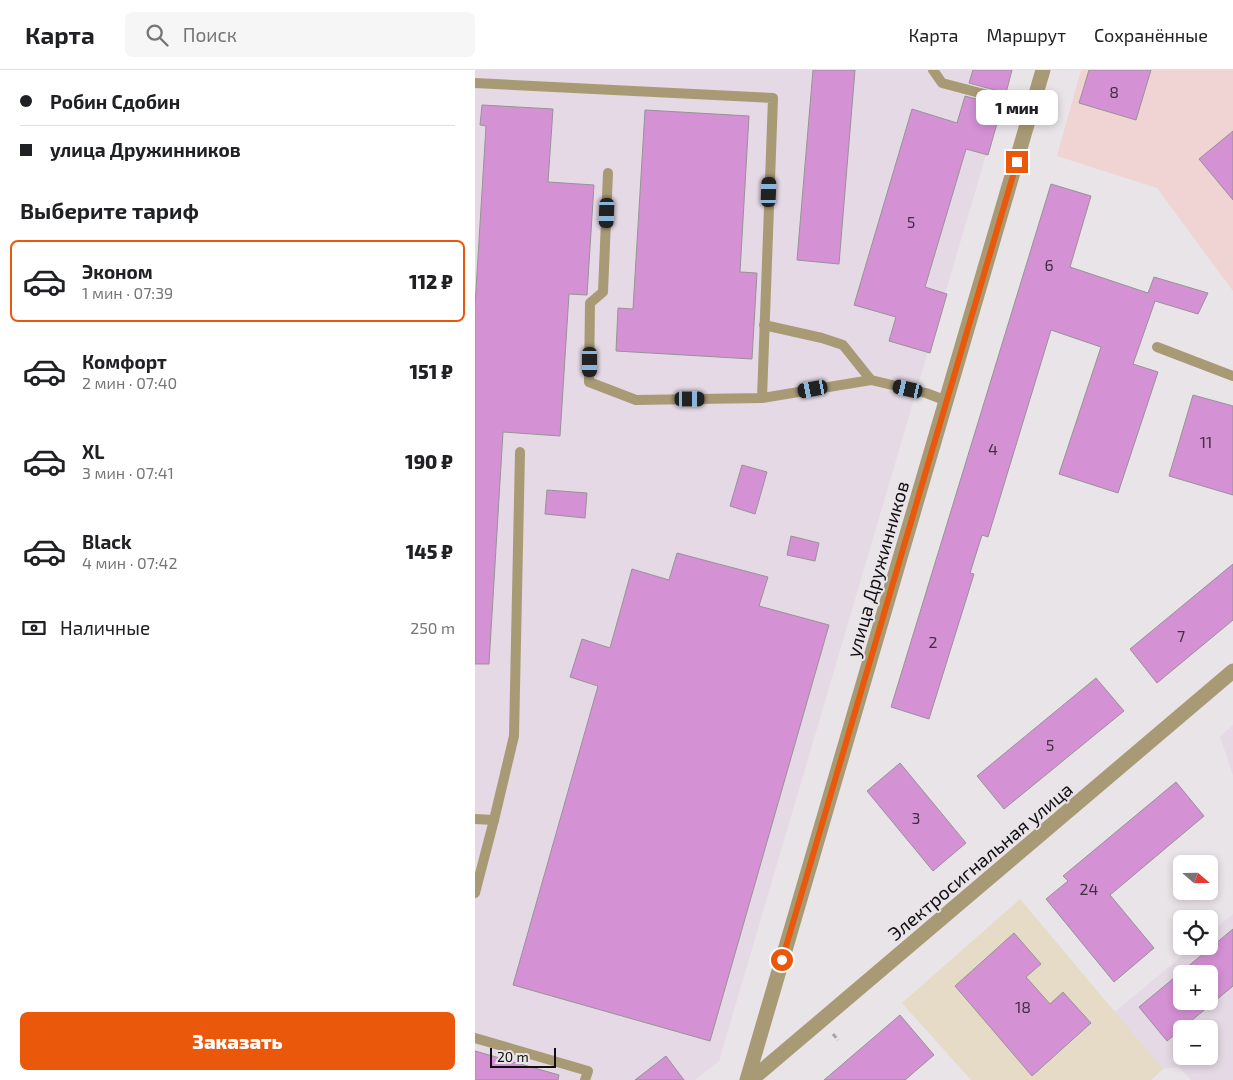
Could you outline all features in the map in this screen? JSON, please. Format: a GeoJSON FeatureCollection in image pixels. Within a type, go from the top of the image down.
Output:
{"type":"FeatureCollection","features":[{"type":"Feature","properties":{"kind":"street","name":"улица Дружинников"},"geometry":{"type":"LineString","coordinates":[[747,1080],[1043,70]]}},
{"type":"Feature","properties":{"kind":"street","name":"Электросигнальная улица"},"geometry":{"type":"LineString","coordinates":[[751,1080],[1233,671]]}},
{"type":"Feature","properties":{"kind":"lane"},"geometry":{"type":"LineString","coordinates":[[933,70],[942,83],[1033,107]]}},
{"type":"Feature","properties":{"kind":"lane"},"geometry":{"type":"LineString","coordinates":[[475,83],[773,98],[762,398]]}},
{"type":"Feature","properties":{"kind":"lane"},"geometry":{"type":"LineString","coordinates":[[608,173],[603,292],[590,303],[589,382],[636,400],[762,398],[871,380],[926,393],[947,401]]}},
{"type":"Feature","properties":{"kind":"lane"},"geometry":{"type":"LineString","coordinates":[[764,325],[822,338],[843,346],[871,380]]}},
{"type":"Feature","properties":{"kind":"lane"},"geometry":{"type":"LineString","coordinates":[[1157,346],[1233,376]]}},
{"type":"Feature","properties":{"kind":"lane"},"geometry":{"type":"LineString","coordinates":[[475,893],[495,820],[514,736],[520,452]]}},
{"type":"Feature","properties":{"kind":"lane"},"geometry":{"type":"LineString","coordinates":[[475,819],[495,820]]}},
{"type":"Feature","properties":{"kind":"lane"},"geometry":{"type":"LineString","coordinates":[[475,1038],[588,1071],[585,1080]]}},
{"type":"Feature","properties":{"kind":"shaded area"},"geometry":{"type":"Polygon","coordinates":[[[475,70],[1011,70],[719,1061],[695,1080],[475,1080],[475,70]]]}},
{"type":"Feature","properties":{"kind":"shaded area"},"geometry":{"type":"Polygon","coordinates":[[[1081,70],[1233,70],[1233,291],[1157,188],[1057,156],[1081,70]]]}},
{"type":"Feature","properties":{"kind":"shaded area"},"geometry":{"type":"Polygon","coordinates":[[[1233,725],[1233,775],[1220,737],[1233,725]]]}},
{"type":"Feature","properties":{"kind":"shaded area"},"geometry":{"type":"Polygon","coordinates":[[[1020,899],[1163,1069],[1151,1080],[971,1080],[902,1003],[1020,899]]]}},
{"type":"Feature","properties":{"kind":"shaded area"},"geometry":{"type":"Polygon","coordinates":[[[1233,914],[1233,1080],[1191,1080],[1179,1067],[1163,1069],[1115,1012],[1183,955],[1218,955],[1218,926],[1233,914]]]}},
{"type":"Feature","properties":{"kind":"building"},"geometry":{"type":"Polygon","coordinates":[[[813,70],[855,70],[839,264],[797,260],[813,70]]]}},
{"type":"Feature","properties":{"kind":"building"},"geometry":{"type":"Polygon","coordinates":[[[973,70],[1012,70],[1006,93],[969,83],[973,70]]]}},
{"type":"Feature","properties":{"kind":"building"},"geometry":{"type":"Polygon","coordinates":[[[1089,70],[1151,70],[1136,120],[1079,103],[1089,70]]]}},
{"type":"Feature","properties":{"kind":"building"},"geometry":{"type":"Polygon","coordinates":[[[965,96],[1002,106],[988,155],[966,149],[925,287],[947,294],[930,353],[889,341],[896,317],[854,305],[912,109],[957,123],[965,96]]]}},
{"type":"Feature","properties":{"kind":"building"},"geometry":{"type":"Polygon","coordinates":[[[482,105],[553,109],[548,182],[594,185],[587,295],[569,294],[560,436],[503,432],[489,664],[475,664],[475,306],[486,126],[480,125],[482,105]]]}},
{"type":"Feature","properties":{"kind":"building"},"geometry":{"type":"Polygon","coordinates":[[[645,110],[749,116],[740,272],[757,273],[752,359],[616,351],[618,308],[633,309],[645,110]]]}},
{"type":"Feature","properties":{"kind":"building"},"geometry":{"type":"Polygon","coordinates":[[[1233,131],[1233,200],[1199,159],[1233,131]]]}},
{"type":"Feature","properties":{"kind":"building"},"geometry":{"type":"Polygon","coordinates":[[[1051,184],[1091,196],[1070,267],[1148,293],[1154,277],[1208,293],[1198,314],[1155,301],[1133,364],[1158,372],[1118,493],[1059,474],[1101,347],[1051,330],[988,537],[982,535],[970,573],[974,574],[929,719],[891,707],[1051,184]]]}},
{"type":"Feature","properties":{"kind":"building"},"geometry":{"type":"Polygon","coordinates":[[[1193,395],[1233,406],[1233,495],[1169,476],[1193,395]]]}},
{"type":"Feature","properties":{"kind":"building"},"geometry":{"type":"Polygon","coordinates":[[[742,465],[767,472],[755,514],[730,506],[742,465]]]}},
{"type":"Feature","properties":{"kind":"building"},"geometry":{"type":"Polygon","coordinates":[[[547,490],[587,493],[585,518],[545,514],[547,490]]]}},
{"type":"Feature","properties":{"kind":"building"},"geometry":{"type":"Polygon","coordinates":[[[791,536],[819,543],[815,561],[787,555],[791,536]]]}},
{"type":"Feature","properties":{"kind":"building"},"geometry":{"type":"Polygon","coordinates":[[[677,553],[768,577],[759,606],[829,625],[710,1041],[513,985],[598,686],[570,677],[582,639],[610,648],[632,569],[669,580],[677,553]]]}},
{"type":"Feature","properties":{"kind":"building"},"geometry":{"type":"Polygon","coordinates":[[[1233,564],[1233,620],[1157,683],[1130,649],[1233,564]]]}},
{"type":"Feature","properties":{"kind":"building"},"geometry":{"type":"Polygon","coordinates":[[[1096,678],[1124,711],[1004,809],[977,776],[1096,678]]]}},
{"type":"Feature","properties":{"kind":"building"},"geometry":{"type":"Polygon","coordinates":[[[900,763],[966,843],[933,871],[867,791],[900,763]]]}},
{"type":"Feature","properties":{"kind":"building"},"geometry":{"type":"Polygon","coordinates":[[[1176,782],[1204,816],[1110,895],[1154,948],[1114,982],[1046,899],[1068,881],[1063,876],[1176,782]]]}},
{"type":"Feature","properties":{"kind":"building"},"geometry":{"type":"Polygon","coordinates":[[[1233,929],[1233,986],[1218,998],[1218,965],[1190,965],[1202,955],[1218,955],[1218,941],[1233,929]]]}},
{"type":"Feature","properties":{"kind":"building"},"geometry":{"type":"Polygon","coordinates":[[[1014,933],[1041,964],[1026,977],[1050,1004],[1063,992],[1091,1023],[1032,1076],[955,986],[1014,933]]]}},
{"type":"Feature","properties":{"kind":"building"},"geometry":{"type":"Polygon","coordinates":[[[1173,979],[1173,1010],[1204,1010],[1192,1020],[1173,1020],[1173,1036],[1167,1041],[1139,1007],[1173,979]]]}},
{"type":"Feature","properties":{"kind":"building"},"geometry":{"type":"Polygon","coordinates":[[[900,1015],[934,1055],[905,1080],[824,1080],[900,1015]]]}},
{"type":"Feature","properties":{"kind":"building"},"geometry":{"type":"Polygon","coordinates":[[[475,1051],[559,1075],[558,1080],[475,1080],[475,1051]]]}},
{"type":"Feature","properties":{"kind":"building"},"geometry":{"type":"Polygon","coordinates":[[[666,1056],[684,1080],[635,1080],[666,1056]]]}},
{"type":"Feature","properties":{"kind":"route"},"geometry":{"type":"LineString","coordinates":[[782,960],[1017,162]]}}]}
